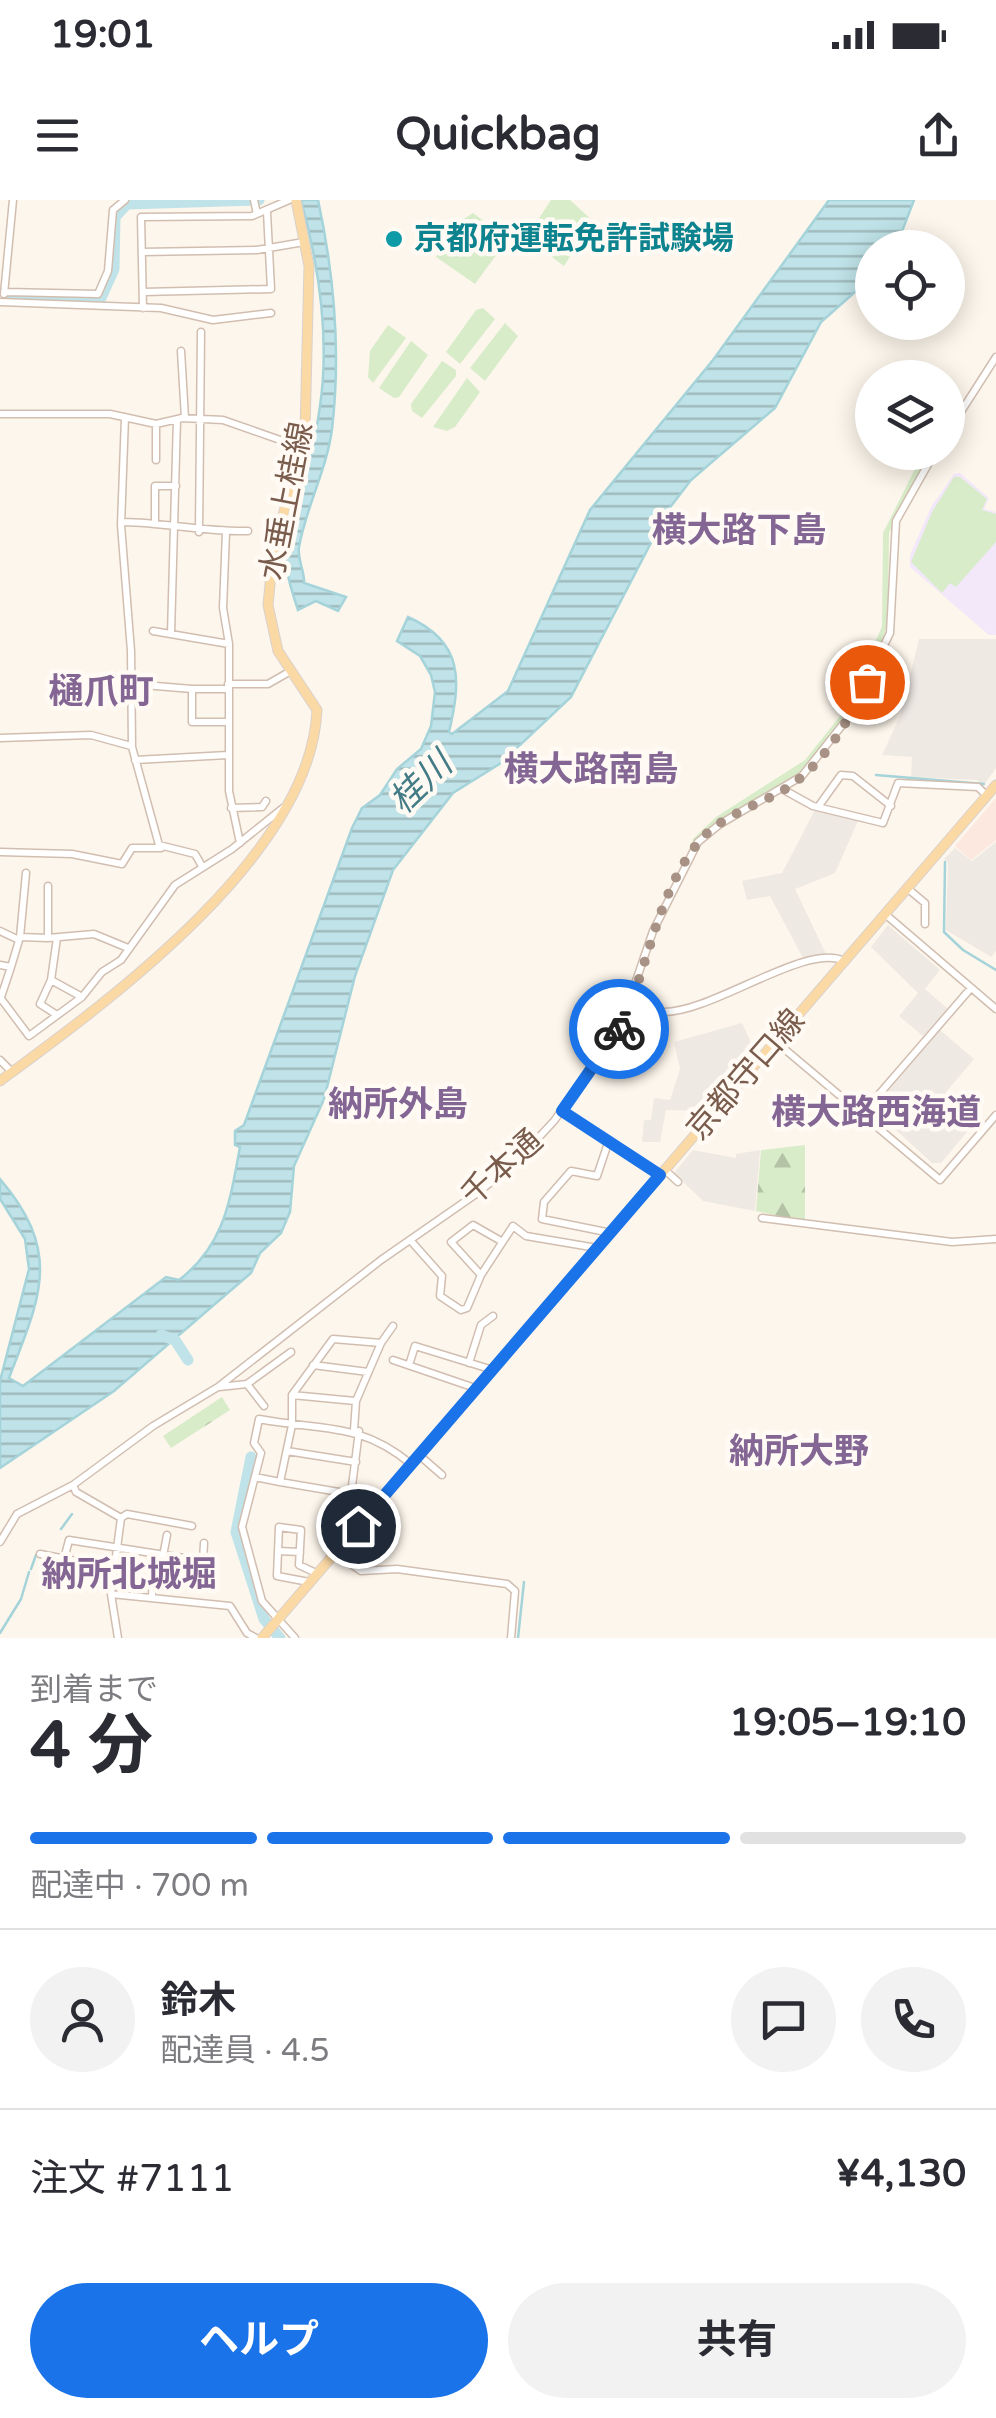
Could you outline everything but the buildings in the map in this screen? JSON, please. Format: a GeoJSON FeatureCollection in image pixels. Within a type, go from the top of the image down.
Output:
{"type":"FeatureCollection","features":[{"type":"Feature","properties":{"kind":"main road","name":"水垂上桂線"},"geometry":{"type":"LineString","coordinates":[[0,1081],[100,1007],[166,950],[239,872],[284,808],[317,716],[309,696],[289,672],[271,628],[268,588],[272,553],[304,442],[309,279],[305,242],[293,200]]}},
{"type":"Feature","properties":{"kind":"main road","name":"京都守口線"},"geometry":{"type":"LineString","coordinates":[[261,1637],[996,786]]}},
{"type":"Feature","properties":{"kind":"street"},"geometry":{"type":"LineString","coordinates":[[2,298],[13,200]]}},
{"type":"Feature","properties":{"kind":"street"},"geometry":{"type":"LineString","coordinates":[[2,298],[98,294],[108,271],[112,210],[125,200]]}},
{"type":"Feature","properties":{"kind":"street"},"geometry":{"type":"LineString","coordinates":[[254,200],[257,214]]}},
{"type":"Feature","properties":{"kind":"street"},"geometry":{"type":"LineString","coordinates":[[143,308],[140,217],[257,214],[293,200]]}},
{"type":"Feature","properties":{"kind":"street"},"geometry":{"type":"LineString","coordinates":[[143,292],[271,290],[272,248],[267,212]]}},
{"type":"Feature","properties":{"kind":"street"},"geometry":{"type":"LineString","coordinates":[[142,252],[272,248],[305,242]]}},
{"type":"Feature","properties":{"kind":"street"},"geometry":{"type":"LineString","coordinates":[[2,298],[143,308],[213,320],[271,313]]}},
{"type":"Feature","properties":{"kind":"street"},"geometry":{"type":"LineString","coordinates":[[199,532],[201,332]]}},
{"type":"Feature","properties":{"kind":"street"},"geometry":{"type":"LineString","coordinates":[[170,634],[182,351]]}},
{"type":"Feature","properties":{"kind":"street"},"geometry":{"type":"LineString","coordinates":[[965,405],[996,357]]}},
{"type":"Feature","properties":{"kind":"street"},"geometry":{"type":"LineString","coordinates":[[0,414],[126,417],[156,424],[181,419],[224,420],[283,440],[304,442]]}},
{"type":"Feature","properties":{"kind":"street"},"geometry":{"type":"LineString","coordinates":[[126,417],[124,522],[132,747],[162,848]]}},
{"type":"Feature","properties":{"kind":"street"},"geometry":{"type":"LineString","coordinates":[[156,424],[156,460]]}},
{"type":"Feature","properties":{"kind":"street","name":"千本通"},"geometry":{"type":"LineString","coordinates":[[0,1542],[17,1514],[73,1485],[152,1426],[218,1387],[346,1285],[514,1164],[562,1111],[603,1056],[632,1002],[653,931],[698,842],[720,824],[784,790],[837,736],[883,651],[893,615],[896,521],[925,470]]}},
{"type":"Feature","properties":{"kind":"street"},"geometry":{"type":"LineString","coordinates":[[155,523],[155,486],[176,486]]}},
{"type":"Feature","properties":{"kind":"street"},"geometry":{"type":"LineString","coordinates":[[124,522],[174,524],[199,532],[248,531]]}},
{"type":"Feature","properties":{"kind":"street"},"geometry":{"type":"LineString","coordinates":[[226,532],[222,608],[229,644],[226,722],[231,808],[240,843]]}},
{"type":"Feature","properties":{"kind":"street"},"geometry":{"type":"LineString","coordinates":[[152,631],[229,644]]}},
{"type":"Feature","properties":{"kind":"street"},"geometry":{"type":"LineString","coordinates":[[132,684],[192,688],[268,684],[289,672]]}},
{"type":"Feature","properties":{"kind":"street"},"geometry":{"type":"LineString","coordinates":[[192,688],[192,722],[226,722]]}},
{"type":"Feature","properties":{"kind":"street"},"geometry":{"type":"LineString","coordinates":[[0,738],[91,735],[118,739],[132,747]]}},
{"type":"Feature","properties":{"kind":"street"},"geometry":{"type":"LineString","coordinates":[[135,760],[228,755]]}},
{"type":"Feature","properties":{"kind":"street"},"geometry":{"type":"LineString","coordinates":[[818,807],[841,775],[853,776],[891,806]]}},
{"type":"Feature","properties":{"kind":"street"},"geometry":{"type":"LineString","coordinates":[[784,790],[818,807],[882,823],[898,782],[978,787],[987,796]]}},
{"type":"Feature","properties":{"kind":"street"},"geometry":{"type":"LineString","coordinates":[[231,808],[262,807],[266,801]]}},
{"type":"Feature","properties":{"kind":"street"},"geometry":{"type":"LineString","coordinates":[[26,873],[19,939],[1,1000],[29,1036],[82,996],[128,948],[169,890],[284,808]]}},
{"type":"Feature","properties":{"kind":"street"},"geometry":{"type":"LineString","coordinates":[[0,852],[72,854],[122,864],[132,848],[162,848],[195,854],[202,866]]}},
{"type":"Feature","properties":{"kind":"street"},"geometry":{"type":"LineString","coordinates":[[22,854],[23,907]]}},
{"type":"Feature","properties":{"kind":"street"},"geometry":{"type":"LineString","coordinates":[[48,886],[48,938]]}},
{"type":"Feature","properties":{"kind":"street"},"geometry":{"type":"LineString","coordinates":[[908,888],[925,903],[924,924]]}},
{"type":"Feature","properties":{"kind":"street"},"geometry":{"type":"LineString","coordinates":[[885,914],[996,1009]]}},
{"type":"Feature","properties":{"kind":"street"},"geometry":{"type":"LineString","coordinates":[[0,931],[19,939],[94,934],[128,948]]}},
{"type":"Feature","properties":{"kind":"street"},"geometry":{"type":"LineString","coordinates":[[57,1015],[40,1004],[51,980],[58,938]]}},
{"type":"Feature","properties":{"kind":"street"},"geometry":{"type":"LineString","coordinates":[[632,1002],[665,1012],[739,991],[808,960],[828,956],[844,961]]}},
{"type":"Feature","properties":{"kind":"street"},"geometry":{"type":"LineString","coordinates":[[0,965],[11,967]]}},
{"type":"Feature","properties":{"kind":"street"},"geometry":{"type":"LineString","coordinates":[[51,980],[82,996]]}},
{"type":"Feature","properties":{"kind":"street"},"geometry":{"type":"LineString","coordinates":[[862,1114],[971,988]]}},
{"type":"Feature","properties":{"kind":"street"},"geometry":{"type":"LineString","coordinates":[[775,1041],[940,1180],[996,1115]]}},
{"type":"Feature","properties":{"kind":"street"},"geometry":{"type":"LineString","coordinates":[[0,1060],[12,1072]]}},
{"type":"Feature","properties":{"kind":"street"},"geometry":{"type":"LineString","coordinates":[[562,1111],[608,1143],[678,1182]]}},
{"type":"Feature","properties":{"kind":"street"},"geometry":{"type":"LineString","coordinates":[[608,1143],[597,1176],[571,1171],[544,1202],[542,1219],[610,1234]]}},
{"type":"Feature","properties":{"kind":"street"},"geometry":{"type":"LineString","coordinates":[[762,1218],[952,1242],[996,1239]]}},
{"type":"Feature","properties":{"kind":"street"},"geometry":{"type":"LineString","coordinates":[[481,1275],[452,1242],[473,1224],[501,1241]]}},
{"type":"Feature","properties":{"kind":"street"},"geometry":{"type":"LineString","coordinates":[[411,1241],[442,1276],[440,1296],[461,1310],[467,1308],[481,1275],[513,1226],[526,1236],[597,1248]]}},
{"type":"Feature","properties":{"kind":"street"},"geometry":{"type":"LineString","coordinates":[[469,1362],[481,1325],[493,1316]]}},
{"type":"Feature","properties":{"kind":"street"},"geometry":{"type":"LineString","coordinates":[[350,1494],[356,1462],[356,1401],[393,1326]]}},
{"type":"Feature","properties":{"kind":"street"},"geometry":{"type":"LineString","coordinates":[[280,1482],[292,1426],[292,1395],[312,1365],[333,1339],[381,1344]]}},
{"type":"Feature","properties":{"kind":"street"},"geometry":{"type":"LineString","coordinates":[[409,1365],[416,1346],[492,1370]]}},
{"type":"Feature","properties":{"kind":"street"},"geometry":{"type":"LineString","coordinates":[[218,1387],[247,1384],[291,1352]]}},
{"type":"Feature","properties":{"kind":"street"},"geometry":{"type":"LineString","coordinates":[[393,1360],[476,1388]]}},
{"type":"Feature","properties":{"kind":"street"},"geometry":{"type":"LineString","coordinates":[[312,1365],[368,1372]]}},
{"type":"Feature","properties":{"kind":"street"},"geometry":{"type":"LineString","coordinates":[[247,1384],[264,1406]]}},
{"type":"Feature","properties":{"kind":"street"},"geometry":{"type":"LineString","coordinates":[[292,1395],[356,1401]]}},
{"type":"Feature","properties":{"kind":"street"},"geometry":{"type":"LineString","coordinates":[[295,1638],[262,1602],[242,1527],[261,1453],[254,1443],[259,1420],[356,1430],[442,1475]]}},
{"type":"Feature","properties":{"kind":"street"},"geometry":{"type":"LineString","coordinates":[[287,1451],[356,1462]]}},
{"type":"Feature","properties":{"kind":"street"},"geometry":{"type":"LineString","coordinates":[[255,1477],[381,1500]]}},
{"type":"Feature","properties":{"kind":"street"},"geometry":{"type":"LineString","coordinates":[[73,1485],[76,1492],[121,1518]]}},
{"type":"Feature","properties":{"kind":"street"},"geometry":{"type":"LineString","coordinates":[[118,1638],[110,1594],[121,1518],[127,1514],[192,1526]]}},
{"type":"Feature","properties":{"kind":"street"},"geometry":{"type":"LineString","coordinates":[[279,1527],[302,1530],[299,1565],[313,1578],[277,1576],[279,1527]]}},
{"type":"Feature","properties":{"kind":"street"},"geometry":{"type":"LineString","coordinates":[[164,1556],[166,1535]]}},
{"type":"Feature","properties":{"kind":"street"},"geometry":{"type":"LineString","coordinates":[[64,1560],[69,1540],[203,1561],[204,1544]]}},
{"type":"Feature","properties":{"kind":"street"},"geometry":{"type":"LineString","coordinates":[[278,1551],[300,1552]]}},
{"type":"Feature","properties":{"kind":"street"},"geometry":{"type":"LineString","coordinates":[[335,1553],[361,1570],[396,1569],[507,1584],[514,1591],[511,1638]]}},
{"type":"Feature","properties":{"kind":"street"},"geometry":{"type":"LineString","coordinates":[[40,1554],[112,1568]]}},
{"type":"Feature","properties":{"kind":"street"},"geometry":{"type":"LineString","coordinates":[[152,1598],[154,1569]]}},
{"type":"Feature","properties":{"kind":"street"},"geometry":{"type":"LineString","coordinates":[[110,1594],[230,1606],[247,1634],[261,1637]]}},
{"type":"Feature","properties":{"kind":"shaded area"},"geometry":{"type":"Polygon","coordinates":[[[960,473],[989,498],[984,509],[996,512],[996,635],[989,635],[910,567],[910,555],[931,507],[954,474],[960,473]]]}},
{"type":"Feature","properties":{"kind":"shaded area"},"geometry":{"type":"Polygon","coordinates":[[[919,639],[996,639],[996,768],[983,786],[977,780],[911,777],[912,757],[882,755],[900,716],[919,639]]]}},
{"type":"Feature","properties":{"kind":"shaded area"},"geometry":{"type":"Polygon","coordinates":[[[996,798],[996,840],[971,860],[955,846],[996,798]]]}},
{"type":"Feature","properties":{"kind":"shaded area"},"geometry":{"type":"Polygon","coordinates":[[[816,808],[858,821],[835,873],[795,889],[826,954],[804,960],[770,896],[747,900],[742,881],[782,873],[816,808]]]}},
{"type":"Feature","properties":{"kind":"shaded area"},"geometry":{"type":"Polygon","coordinates":[[[996,842],[996,951],[991,957],[946,930],[948,863],[944,859],[955,848],[972,861],[996,842]]]}},
{"type":"Feature","properties":{"kind":"shaded area"},"geometry":{"type":"Polygon","coordinates":[[[888,925],[940,970],[925,989],[948,1009],[923,1036],[899,1016],[918,993],[871,947],[888,925]]]}},
{"type":"Feature","properties":{"kind":"shaded area"},"geometry":{"type":"Polygon","coordinates":[[[742,1023],[755,1051],[702,1111],[666,1110],[660,1142],[642,1142],[644,1120],[651,1120],[654,1098],[670,1100],[680,1069],[674,1042],[742,1023]]]}},
{"type":"Feature","properties":{"kind":"shaded area"},"geometry":{"type":"Polygon","coordinates":[[[940,1030],[974,1059],[946,1092],[978,1119],[941,1163],[932,1163],[873,1109],[940,1030]]]}},
{"type":"Feature","properties":{"kind":"shaded area"},"geometry":{"type":"Polygon","coordinates":[[[693,1150],[736,1158],[736,1154],[760,1150],[755,1211],[703,1201],[674,1173],[693,1150]]]}},
{"type":"Feature","properties":{"kind":"green space"},"geometry":{"type":"Polygon","coordinates":[[[551,200],[570,200],[593,221],[564,266],[526,238],[551,200]]]}},
{"type":"Feature","properties":{"kind":"green space"},"geometry":{"type":"Polygon","coordinates":[[[473,213],[508,239],[475,284],[436,257],[459,222],[473,213]]]}},
{"type":"Feature","properties":{"kind":"green space"},"geometry":{"type":"Polygon","coordinates":[[[483,308],[495,319],[460,364],[446,352],[476,310],[483,308]]]}},
{"type":"Feature","properties":{"kind":"green space"},"geometry":{"type":"Polygon","coordinates":[[[505,323],[518,336],[485,381],[470,368],[505,323]]]}},
{"type":"Feature","properties":{"kind":"green space"},"geometry":{"type":"Polygon","coordinates":[[[388,325],[406,338],[373,383],[368,377],[370,351],[388,325]]]}},
{"type":"Feature","properties":{"kind":"green space"},"geometry":{"type":"Polygon","coordinates":[[[411,341],[428,355],[399,397],[394,398],[379,388],[411,341]]]}},
{"type":"Feature","properties":{"kind":"green space"},"geometry":{"type":"Polygon","coordinates":[[[442,361],[456,370],[456,376],[422,418],[412,411],[411,404],[442,361]]]}},
{"type":"Feature","properties":{"kind":"green space"},"geometry":{"type":"Polygon","coordinates":[[[467,378],[480,392],[455,427],[447,431],[433,427],[467,378]]]}},
{"type":"Feature","properties":{"kind":"green space"},"geometry":{"type":"Polygon","coordinates":[[[914,470],[921,470],[889,533],[888,618],[883,642],[844,720],[799,776],[691,849],[693,839],[716,817],[805,760],[840,716],[882,627],[883,533],[914,470]]]}},
{"type":"Feature","properties":{"kind":"green space"},"geometry":{"type":"Polygon","coordinates":[[[954,477],[960,477],[987,499],[982,510],[996,514],[996,542],[956,587],[950,583],[942,593],[911,562],[932,512],[954,477]]]}},
{"type":"Feature","properties":{"kind":"green space"},"geometry":{"type":"Polygon","coordinates":[[[805,1145],[805,1222],[756,1211],[761,1150],[805,1145]]]}},
{"type":"Feature","properties":{"kind":"green space"},"geometry":{"type":"Polygon","coordinates":[[[222,1397],[230,1410],[171,1448],[163,1436],[222,1397]]]}},
{"type":"Feature","properties":{"kind":"water"},"geometry":{"type":"Polygon","coordinates":[[[301,200],[318,200],[332,285],[336,372],[329,444],[302,532],[299,556],[304,583],[346,597],[338,611],[316,601],[298,610],[286,559],[314,441],[323,380],[321,302],[301,200]]]}},
{"type":"Feature","properties":{"kind":"water","name":"桂川"},"geometry":{"type":"Polygon","coordinates":[[[829,200],[914,200],[903,230],[855,230],[855,292],[821,322],[775,408],[691,480],[668,510],[571,697],[501,763],[453,793],[393,870],[355,976],[324,1099],[294,1166],[290,1212],[281,1233],[260,1253],[251,1273],[114,1391],[0,1468],[0,1381],[29,1269],[25,1239],[0,1199],[0,1179],[33,1231],[39,1254],[36,1300],[9,1378],[23,1386],[166,1277],[179,1280],[216,1237],[240,1147],[235,1145],[235,1131],[244,1125],[352,828],[362,808],[380,795],[397,769],[421,749],[431,726],[435,692],[431,675],[420,656],[397,641],[408,617],[440,638],[449,651],[456,680],[449,732],[452,734],[508,691],[590,510],[713,360],[829,200]]]}},
{"type":"Feature","properties":{"kind":"waterway"},"geometry":{"type":"LineString","coordinates":[[11,298],[101,298],[114,269],[115,217],[127,204],[259,200]]}},
{"type":"Feature","properties":{"kind":"waterway"},"geometry":{"type":"LineString","coordinates":[[876,775],[984,784]]}},
{"type":"Feature","properties":{"kind":"waterway"},"geometry":{"type":"LineString","coordinates":[[945,862],[944,932],[963,950],[996,970]]}},
{"type":"Feature","properties":{"kind":"waterway"},"geometry":{"type":"LineString","coordinates":[[161,1335],[175,1340],[188,1360]]}},
{"type":"Feature","properties":{"kind":"waterway"},"geometry":{"type":"LineString","coordinates":[[251,1457],[236,1532],[264,1619],[280,1638]]}},
{"type":"Feature","properties":{"kind":"waterway"},"geometry":{"type":"LineString","coordinates":[[61,1529],[72,1514]]}},
{"type":"Feature","properties":{"kind":"waterway"},"geometry":{"type":"LineString","coordinates":[[31,1569],[36,1555]]}},
{"type":"Feature","properties":{"kind":"waterway"},"geometry":{"type":"LineString","coordinates":[[0,1633],[21,1599],[29,1572]]}},
{"type":"Feature","properties":{"kind":"waterway"},"geometry":{"type":"LineString","coordinates":[[518,1638],[524,1582]]}},
{"type":"Feature","properties":{"kind":"way so far"},"geometry":{"type":"LineString","coordinates":[[619,1029],[632,1002],[653,931],[698,842],[720,824],[802,776],[837,736],[867,682]]}},
{"type":"Feature","properties":{"kind":"place","name":"京都府運転免許試験場"},"geometry":{"type":"Point","coordinates":[394,239]}},
{"type":"Feature","properties":{"kind":"district","name":"横大路下島"},"geometry":{"type":"Point","coordinates":[739,531]}},
{"type":"Feature","properties":{"kind":"district","name":"樋爪町"},"geometry":{"type":"Point","coordinates":[101,692]}},
{"type":"Feature","properties":{"kind":"district","name":"横大路南島"},"geometry":{"type":"Point","coordinates":[591,770]}},
{"type":"Feature","properties":{"kind":"district","name":"納所外島"},"geometry":{"type":"Point","coordinates":[398,1105]}},
{"type":"Feature","properties":{"kind":"district","name":"横大路西海道"},"geometry":{"type":"Point","coordinates":[876,1113]}},
{"type":"Feature","properties":{"kind":"district","name":"納所大野"},"geometry":{"type":"Point","coordinates":[799,1452]}},
{"type":"Feature","properties":{"kind":"district","name":"納所北城堀"},"geometry":{"type":"Point","coordinates":[129,1575]}},
{"type":"Feature","properties":{"kind":"route"},"geometry":{"type":"LineString","coordinates":[[358,1526],[660,1175],[562,1111],[619,1029]]}}]}
